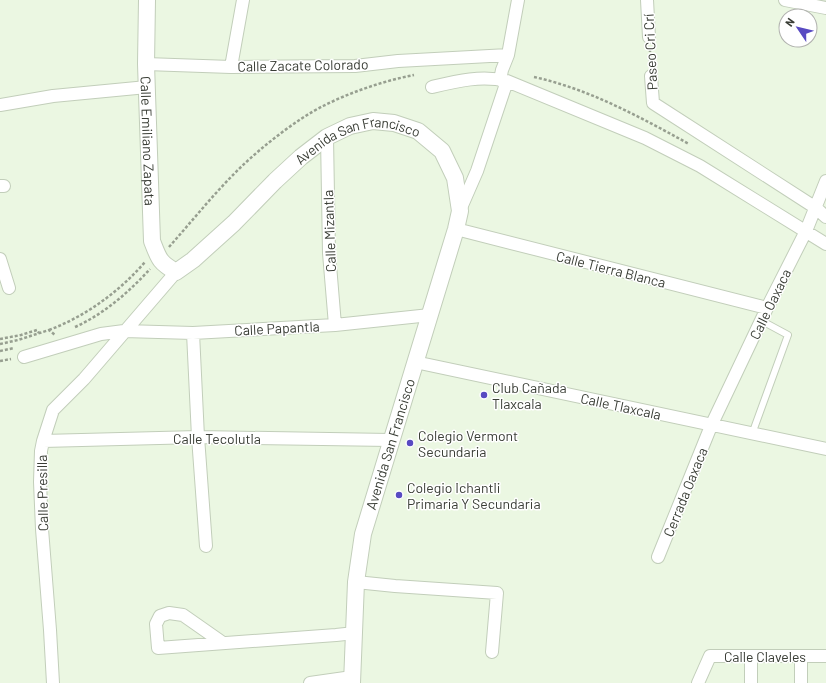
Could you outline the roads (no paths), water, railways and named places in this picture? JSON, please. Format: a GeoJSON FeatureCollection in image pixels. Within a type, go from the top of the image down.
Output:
{"type":"FeatureCollection","features":[{"type":"Feature","properties":{"kind":"street","name":"Calle Emiliano Zapata"},"geometry":{"type":"LineString","coordinates":[[147,0],[146,64],[152,241],[159,259],[164,265],[176,272]]}},
{"type":"Feature","properties":{"kind":"street"},"geometry":{"type":"LineString","coordinates":[[231,67],[243,0]]}},
{"type":"Feature","properties":{"kind":"street","name":"Avenida San Francisco"},"geometry":{"type":"LineString","coordinates":[[352,680],[356,582],[363,534],[390,440],[456,229],[460,211],[477,171],[503,80],[502,70],[508,55],[518,0]]}},
{"type":"Feature","properties":{"kind":"street","name":"Paseo Cri Crí"},"geometry":{"type":"LineString","coordinates":[[647,0],[649,37]]}},
{"type":"Feature","properties":{"kind":"street"},"geometry":{"type":"LineString","coordinates":[[785,0],[826,8]]}},
{"type":"Feature","properties":{"kind":"street","name":"Calle Zacate Colorado"},"geometry":{"type":"LineString","coordinates":[[146,64],[231,67],[355,66],[398,61],[508,55]]}},
{"type":"Feature","properties":{"kind":"street","name":"Paseo Cri Crí"},"geometry":{"type":"LineString","coordinates":[[651,76],[653,104],[816,208]]}},
{"type":"Feature","properties":{"kind":"street"},"geometry":{"type":"LineString","coordinates":[[432,87],[459,80],[485,78],[503,80],[645,138],[700,166],[826,244]]}},
{"type":"Feature","properties":{"kind":"street"},"geometry":{"type":"LineString","coordinates":[[0,105],[53,96],[147,87]]}},
{"type":"Feature","properties":{"kind":"street","name":"Avenida San Francisco"},"geometry":{"type":"LineString","coordinates":[[176,272],[193,260],[234,223],[301,157],[326,138],[350,126],[373,121],[394,123],[418,131],[442,151],[455,178],[460,211]]}},
{"type":"Feature","properties":{"kind":"street","name":"Calle Mizantla"},"geometry":{"type":"LineString","coordinates":[[326,138],[329,253],[335,325]]}},
{"type":"Feature","properties":{"kind":"street","name":"Calle Oaxaca"},"geometry":{"type":"LineString","coordinates":[[711,426],[767,308],[806,231],[826,181]]}},
{"type":"Feature","properties":{"kind":"street"},"geometry":{"type":"LineString","coordinates":[[816,208],[826,217]]}},
{"type":"Feature","properties":{"kind":"street","name":"Calle Tierra Blanca"},"geometry":{"type":"LineString","coordinates":[[456,229],[767,308]]}},
{"type":"Feature","properties":{"kind":"street"},"geometry":{"type":"LineString","coordinates":[[0,259],[10,288]]}},
{"type":"Feature","properties":{"kind":"street","name":"Calle Presilla"},"geometry":{"type":"LineString","coordinates":[[53,683],[40,482],[41,451],[43,441],[53,410],[84,378],[176,272]]}},
{"type":"Feature","properties":{"kind":"street","name":"Calle Papantla"},"geometry":{"type":"LineString","coordinates":[[22,352],[101,334],[124,331],[193,333],[335,325],[430,315]]}},
{"type":"Feature","properties":{"kind":"street"},"geometry":{"type":"LineString","coordinates":[[193,333],[198,437],[206,546]]}},
{"type":"Feature","properties":{"kind":"street","name":"Calle Tlaxcala"},"geometry":{"type":"LineString","coordinates":[[415,362],[711,426],[826,449]]}},
{"type":"Feature","properties":{"kind":"street","name":"Cerrada Oaxaca"},"geometry":{"type":"LineString","coordinates":[[658,557],[711,426]]}},
{"type":"Feature","properties":{"kind":"street","name":"Calle Tecolutla"},"geometry":{"type":"LineString","coordinates":[[43,441],[198,437],[390,440]]}},
{"type":"Feature","properties":{"kind":"street"},"geometry":{"type":"LineString","coordinates":[[356,582],[498,593],[492,652]]}},
{"type":"Feature","properties":{"kind":"street"},"geometry":{"type":"LineString","coordinates":[[223,644],[183,615],[170,613],[160,616],[156,624],[158,648],[223,644],[355,633]]}},
{"type":"Feature","properties":{"kind":"street","name":"Calle Claveles"},"geometry":{"type":"LineString","coordinates":[[698,683],[710,656],[826,656]]}},
{"type":"Feature","properties":{"kind":"street"},"geometry":{"type":"LineString","coordinates":[[751,656],[751,683]]}},
{"type":"Feature","properties":{"kind":"street"},"geometry":{"type":"LineString","coordinates":[[801,657],[801,683]]}},
{"type":"Feature","properties":{"kind":"street"},"geometry":{"type":"LineString","coordinates":[[310,683],[352,680]]}},
{"type":"Feature","properties":{"kind":"lane"},"geometry":{"type":"LineString","coordinates":[[752,434],[788,335],[762,321]]}},
{"type":"Feature","properties":{"kind":"place","name":"Club Cañada Tlaxcala"},"geometry":{"type":"Point","coordinates":[484,395]}},
{"type":"Feature","properties":{"kind":"place","name":"Colegio Vermont Secundaria"},"geometry":{"type":"Point","coordinates":[410,443]}},
{"type":"Feature","properties":{"kind":"place","name":"Colegio Ichantli Primaria Y Secundaria"},"geometry":{"type":"Point","coordinates":[399,495]}}]}
